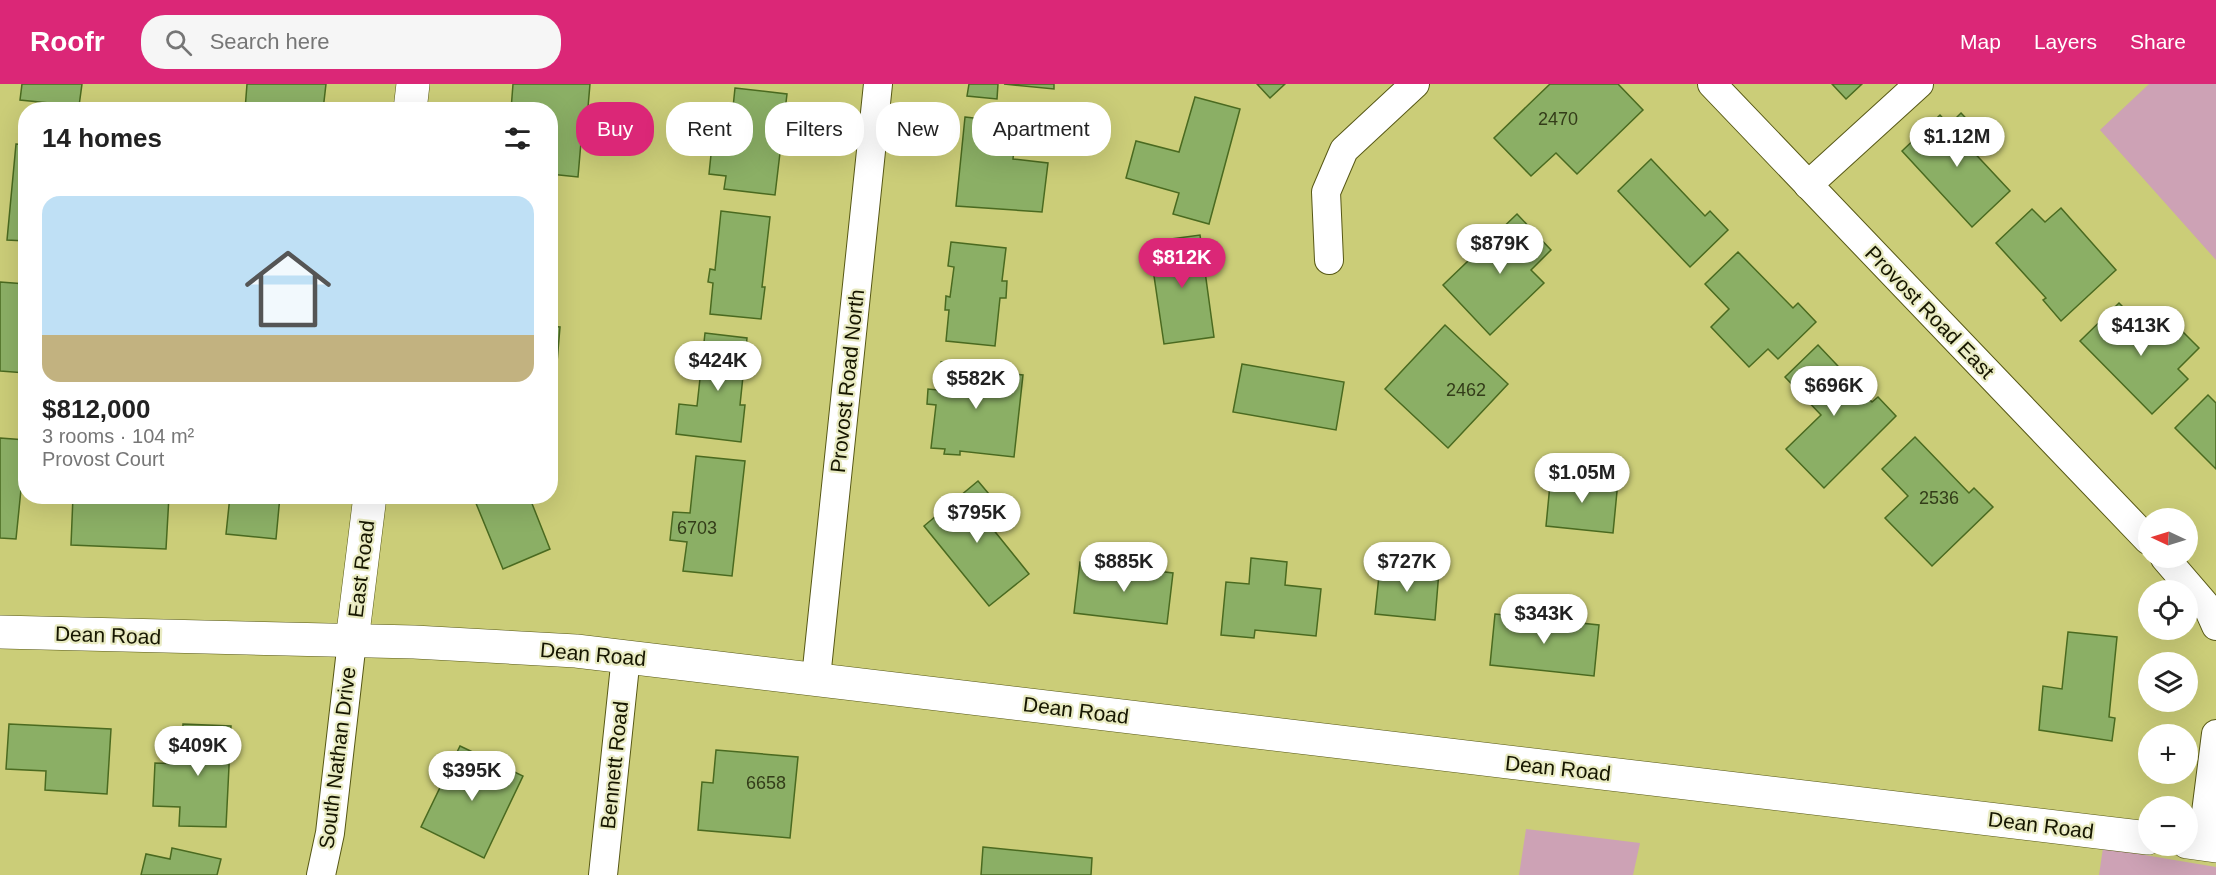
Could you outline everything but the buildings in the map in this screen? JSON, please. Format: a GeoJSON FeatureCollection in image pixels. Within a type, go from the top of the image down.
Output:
{"type":"FeatureCollection","features":[{"type":"Feature","properties":{"kind":"main road"},"geometry":{"type":"LineString","coordinates":[[411,102],[413,84]]}},
{"type":"Feature","properties":{"kind":"main road","name":"East Road"},"geometry":{"type":"LineString","coordinates":[[352,641],[369,504]]}},
{"type":"Feature","properties":{"kind":"main road","name":"Dean Road"},"geometry":{"type":"LineString","coordinates":[[0,632],[426,642],[626,656],[1385,749],[1722,786],[2138,837]]}},
{"type":"Feature","properties":{"kind":"street","name":"Provost Road North"},"geometry":{"type":"LineString","coordinates":[[816,678],[878,84]]}},
{"type":"Feature","properties":{"kind":"street"},"geometry":{"type":"LineString","coordinates":[[1329,260],[1326,192],[1344,150],[1415,84]]}},
{"type":"Feature","properties":{"kind":"street","name":"Provost Road East"},"geometry":{"type":"LineString","coordinates":[[1712,84],[2138,530]]}},
{"type":"Feature","properties":{"kind":"street"},"geometry":{"type":"LineString","coordinates":[[1808,185],[1919,84]]}},
{"type":"Feature","properties":{"kind":"street"},"geometry":{"type":"LineString","coordinates":[[2174,568],[2208,608],[2216,626]]}},
{"type":"Feature","properties":{"kind":"street","name":"South Nathan Drive"},"geometry":{"type":"LineString","coordinates":[[321,875],[330,833],[352,641]]}},
{"type":"Feature","properties":{"kind":"street","name":"Bennett Road"},"geometry":{"type":"LineString","coordinates":[[603,875],[626,656]]}},
{"type":"Feature","properties":{"kind":"street"},"geometry":{"type":"LineString","coordinates":[[2202,844],[2216,734]]}},
{"type":"Feature","properties":{"kind":"shaded area"},"geometry":{"type":"Polygon","coordinates":[[[2149,84],[2216,84],[2216,260],[2100,130],[2149,84]]]}},
{"type":"Feature","properties":{"kind":"shaded area"},"geometry":{"type":"Polygon","coordinates":[[[1526,829],[1640,843],[1633,875],[1519,875],[1526,829]]]}},
{"type":"Feature","properties":{"kind":"shaded area"},"geometry":{"type":"Polygon","coordinates":[[[2103,848],[2138,854],[2138,856],[2216,867],[2216,875],[2099,875],[2103,848]]]}}]}
